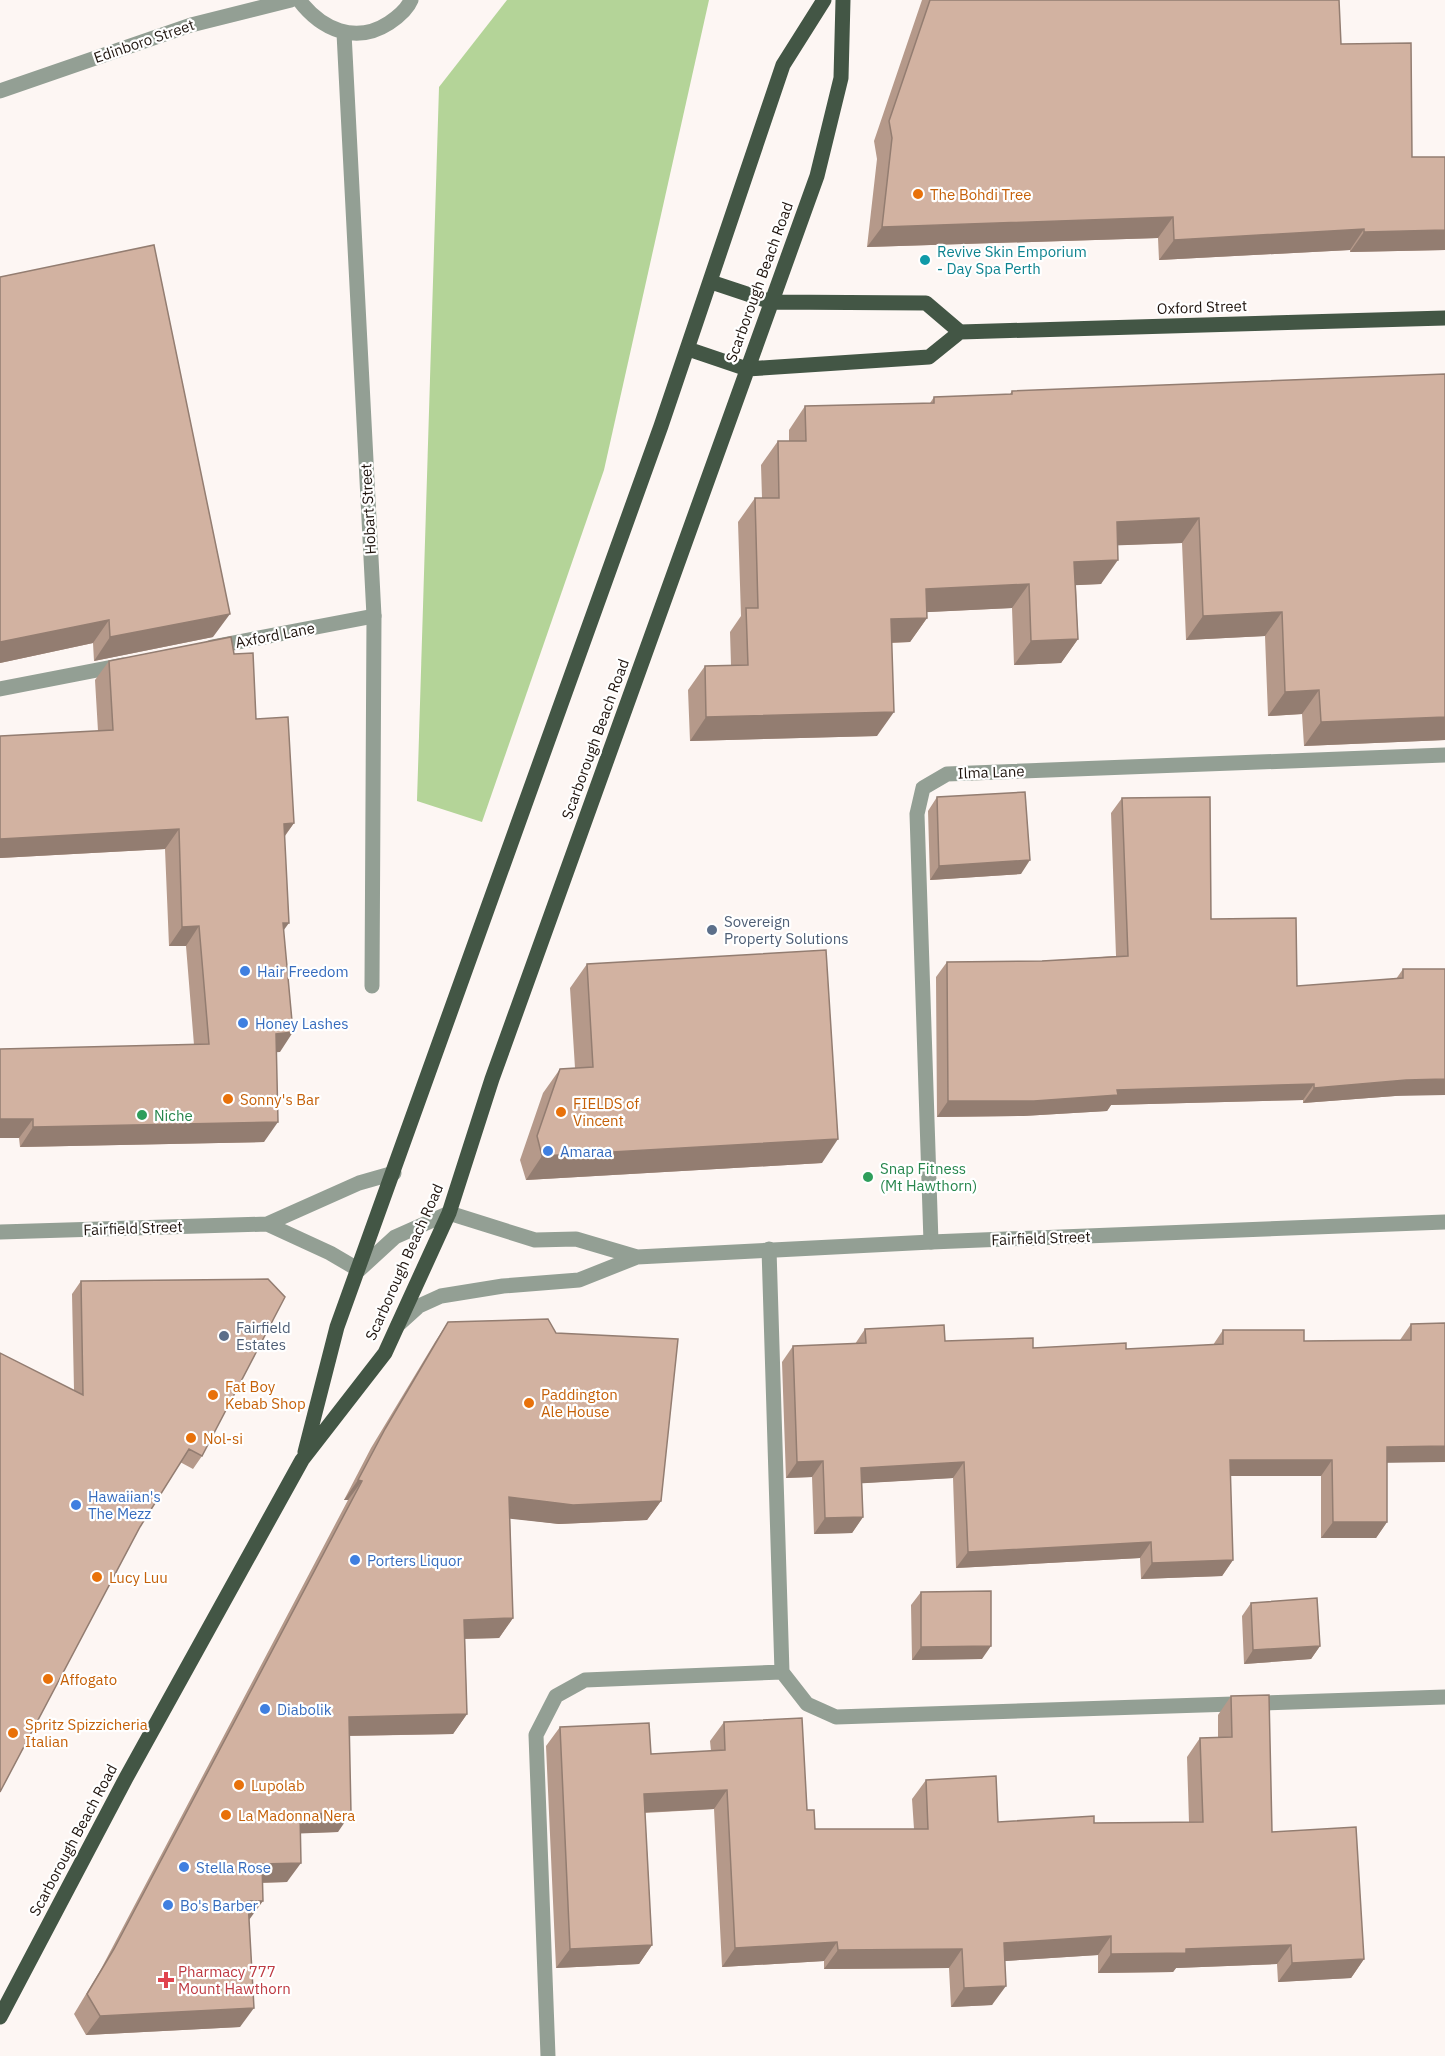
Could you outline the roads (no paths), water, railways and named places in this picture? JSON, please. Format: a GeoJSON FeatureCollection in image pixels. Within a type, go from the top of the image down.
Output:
{"type":"FeatureCollection","features":[{"type":"Feature","properties":{"kind":"main road","name":"Scarborough Beach Road"},"geometry":{"type":"LineString","coordinates":[[302,1460],[337,1328],[688,349],[783,64],[824,0]]}},
{"type":"Feature","properties":{"kind":"main road","name":"Scarborough Beach Road"},"geometry":{"type":"LineString","coordinates":[[0,2017],[126,1778],[302,1460],[385,1353],[449,1213],[492,1079],[817,176],[838,89],[843,0]]}},
{"type":"Feature","properties":{"kind":"main road"},"geometry":{"type":"LineString","coordinates":[[688,349],[747,369],[929,357],[960,332],[926,303],[771,302],[711,282]]}},
{"type":"Feature","properties":{"kind":"main road","name":"Oxford Street"},"geometry":{"type":"LineString","coordinates":[[960,332],[1445,318]]}},
{"type":"Feature","properties":{"kind":"street","name":"Edinboro Street"},"geometry":{"type":"LineString","coordinates":[[0,91],[191,25],[291,0]]}},
{"type":"Feature","properties":{"kind":"street"},"geometry":{"type":"LineString","coordinates":[[299,0],[318,22],[344,33],[378,30],[399,17],[411,0]]}},
{"type":"Feature","properties":{"kind":"street","name":"Hobart Street"},"geometry":{"type":"LineString","coordinates":[[344,33],[374,616],[372,986]]}},
{"type":"Feature","properties":{"kind":"street","name":"Axford Lane"},"geometry":{"type":"LineString","coordinates":[[200,650],[374,616]]}},
{"type":"Feature","properties":{"kind":"street"},"geometry":{"type":"LineString","coordinates":[[0,688],[141,661]]}},
{"type":"Feature","properties":{"kind":"street","name":"Ilma Lane"},"geometry":{"type":"LineString","coordinates":[[931,1242],[917,814],[923,788],[947,774],[1445,755]]}},
{"type":"Feature","properties":{"kind":"street","name":"Fairfield Street"},"geometry":{"type":"LineString","coordinates":[[0,1232],[267,1224],[359,1183],[394,1173]]}},
{"type":"Feature","properties":{"kind":"street"},"geometry":{"type":"LineString","coordinates":[[359,1270],[395,1237],[449,1213]]}},
{"type":"Feature","properties":{"kind":"street","name":"Fairfield Street"},"geometry":{"type":"LineString","coordinates":[[449,1213],[535,1240],[576,1239],[637,1257]]}},
{"type":"Feature","properties":{"kind":"street","name":"Fairfield Street"},"geometry":{"type":"LineString","coordinates":[[398,1325],[419,1306],[441,1296],[503,1286],[579,1280],[637,1257],[769,1249],[1445,1222]]}},
{"type":"Feature","properties":{"kind":"street","name":"Fairfield Street"},"geometry":{"type":"LineString","coordinates":[[267,1224],[330,1253],[359,1270]]}},
{"type":"Feature","properties":{"kind":"street"},"geometry":{"type":"LineString","coordinates":[[769,1249],[782,1672],[807,1704],[836,1717],[1445,1697]]}},
{"type":"Feature","properties":{"kind":"street"},"geometry":{"type":"LineString","coordinates":[[548,2056],[536,1735],[556,1696],[585,1680],[782,1672]]}},
{"type":"Feature","properties":{"kind":"place","name":"The Bohdi Tree"},"geometry":{"type":"Point","coordinates":[918,194]}},
{"type":"Feature","properties":{"kind":"place","name":"Revive Skin Emporium - Day Spa Perth"},"geometry":{"type":"Point","coordinates":[925,260]}},
{"type":"Feature","properties":{"kind":"place","name":"Sovereign Property Solutions"},"geometry":{"type":"Point","coordinates":[712,930]}},
{"type":"Feature","properties":{"kind":"place","name":"Hair Freedom"},"geometry":{"type":"Point","coordinates":[245,971]}},
{"type":"Feature","properties":{"kind":"place","name":"Honey Lashes"},"geometry":{"type":"Point","coordinates":[243,1023]}},
{"type":"Feature","properties":{"kind":"place","name":"Sonny's Bar"},"geometry":{"type":"Point","coordinates":[228,1099]}},
{"type":"Feature","properties":{"kind":"place","name":"FIELDS of Vincent"},"geometry":{"type":"Point","coordinates":[561,1112]}},
{"type":"Feature","properties":{"kind":"place","name":"Niche"},"geometry":{"type":"Point","coordinates":[142,1115]}},
{"type":"Feature","properties":{"kind":"place","name":"Amaraa"},"geometry":{"type":"Point","coordinates":[548,1151]}},
{"type":"Feature","properties":{"kind":"place","name":"Snap Fitness (Mt Hawthorn)"},"geometry":{"type":"Point","coordinates":[868,1177]}},
{"type":"Feature","properties":{"kind":"place","name":"Fairfield Estates"},"geometry":{"type":"Point","coordinates":[224,1336]}},
{"type":"Feature","properties":{"kind":"place","name":"Fat Boy Kebab Shop"},"geometry":{"type":"Point","coordinates":[213,1395]}},
{"type":"Feature","properties":{"kind":"place","name":"Paddington Ale House"},"geometry":{"type":"Point","coordinates":[529,1403]}},
{"type":"Feature","properties":{"kind":"place","name":"Nol-si"},"geometry":{"type":"Point","coordinates":[191,1438]}},
{"type":"Feature","properties":{"kind":"place","name":"Hawaiian's The Mezz"},"geometry":{"type":"Point","coordinates":[76,1505]}},
{"type":"Feature","properties":{"kind":"place","name":"Porters Liquor"},"geometry":{"type":"Point","coordinates":[355,1560]}},
{"type":"Feature","properties":{"kind":"place","name":"Lucy Luu"},"geometry":{"type":"Point","coordinates":[97,1577]}},
{"type":"Feature","properties":{"kind":"place","name":"Affogato"},"geometry":{"type":"Point","coordinates":[48,1679]}},
{"type":"Feature","properties":{"kind":"place","name":"Diabolik"},"geometry":{"type":"Point","coordinates":[265,1709]}},
{"type":"Feature","properties":{"kind":"place","name":"Spritz Spizzicheria Italian"},"geometry":{"type":"Point","coordinates":[13,1733]}},
{"type":"Feature","properties":{"kind":"place","name":"Lupolab"},"geometry":{"type":"Point","coordinates":[239,1785]}},
{"type":"Feature","properties":{"kind":"place","name":"La Madonna Nera"},"geometry":{"type":"Point","coordinates":[226,1815]}},
{"type":"Feature","properties":{"kind":"place","name":"Stella Rose"},"geometry":{"type":"Point","coordinates":[184,1867]}},
{"type":"Feature","properties":{"kind":"place","name":"Bo's Barber"},"geometry":{"type":"Point","coordinates":[168,1905]}},
{"type":"Feature","properties":{"kind":"place","name":"Pharmacy 777 Mount Hawthorn"},"geometry":{"type":"Point","coordinates":[166,1980]}}]}
